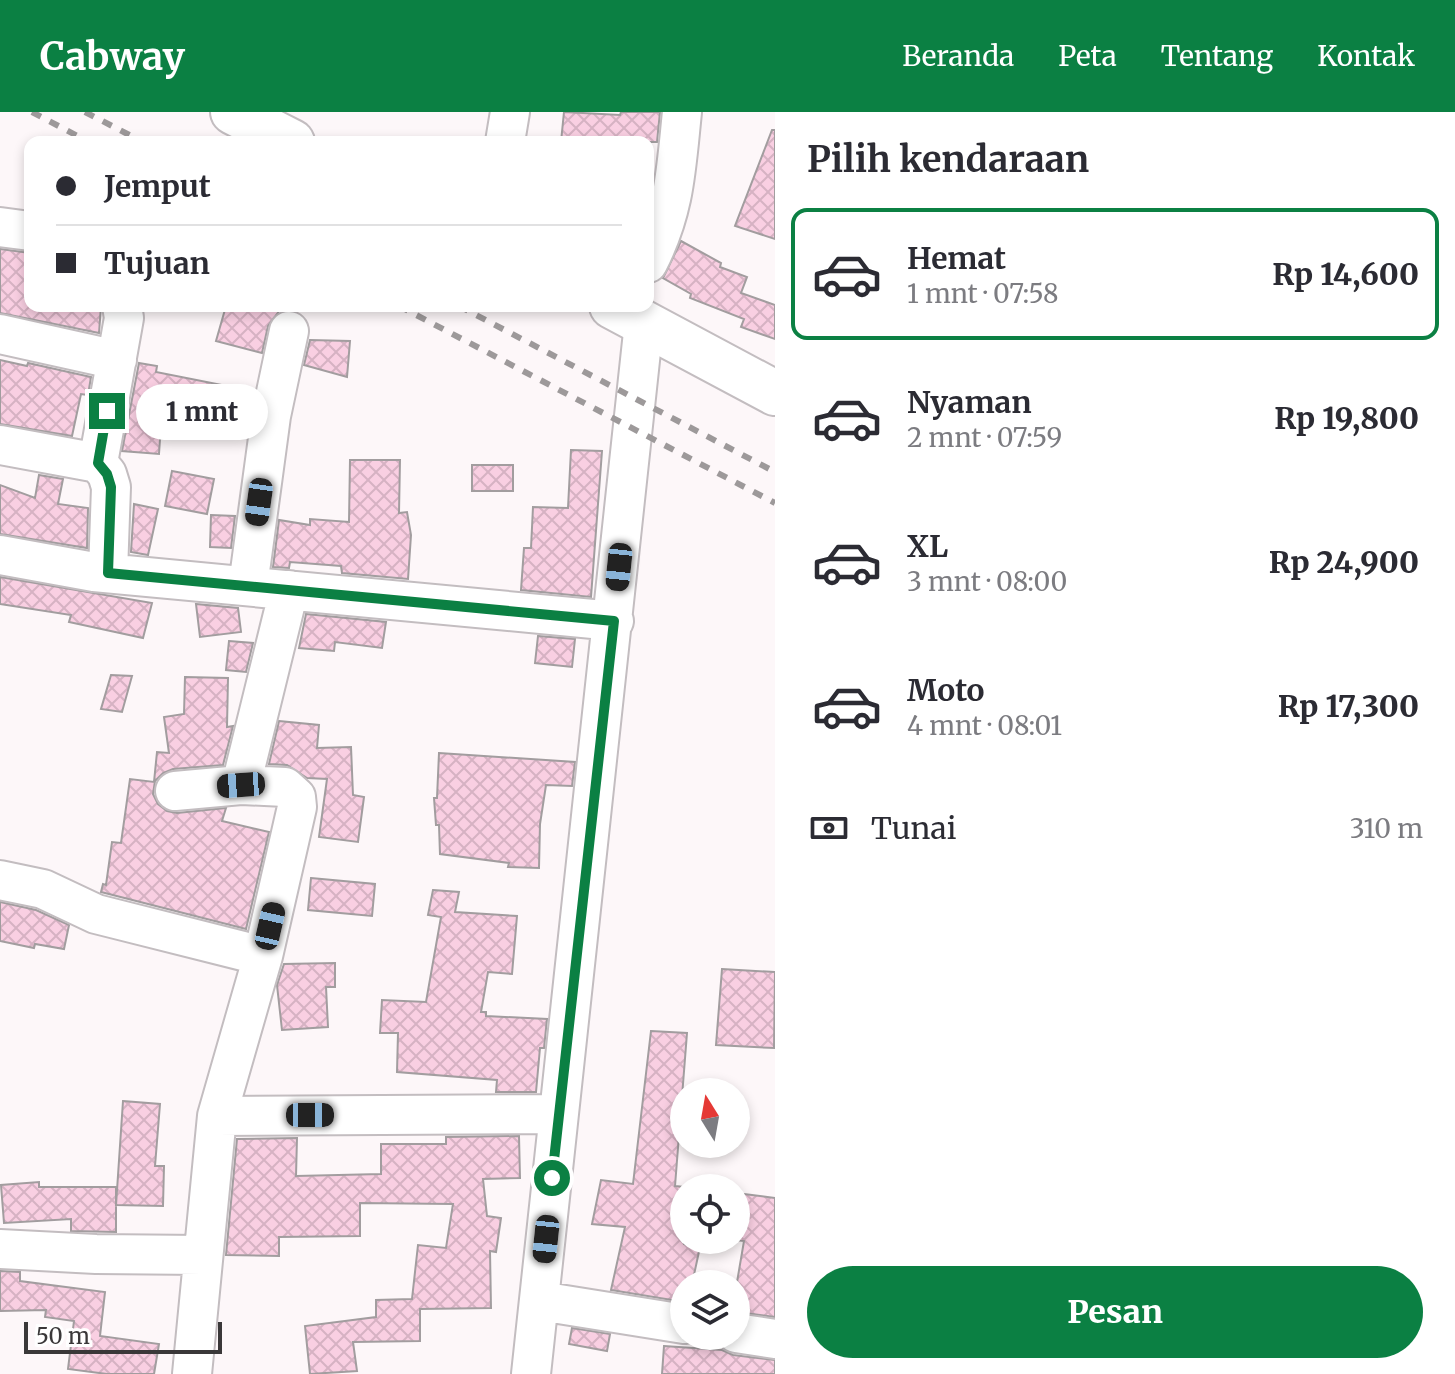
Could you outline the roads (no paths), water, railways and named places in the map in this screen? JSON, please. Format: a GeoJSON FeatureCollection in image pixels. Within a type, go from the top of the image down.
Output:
{"type":"FeatureCollection","features":[{"type":"Feature","properties":{"kind":"highway"},"geometry":{"type":"LineString","coordinates":[[233,112],[280,136]]}},
{"type":"Feature","properties":{"kind":"highway"},"geometry":{"type":"LineString","coordinates":[[626,312],[775,393]]}},
{"type":"Feature","properties":{"kind":"street"},"geometry":{"type":"LineString","coordinates":[[506,136],[510,112]]}},
{"type":"Feature","properties":{"kind":"street"},"geometry":{"type":"LineString","coordinates":[[654,251],[671,207],[682,112]]}},
{"type":"Feature","properties":{"kind":"street"},"geometry":{"type":"LineString","coordinates":[[0,227],[24,230]]}},
{"type":"Feature","properties":{"kind":"street"},"geometry":{"type":"LineString","coordinates":[[98,463],[123,312]]}},
{"type":"Feature","properties":{"kind":"street"},"geometry":{"type":"LineString","coordinates":[[531,1374],[614,621],[631,428],[626,312]]}},
{"type":"Feature","properties":{"kind":"street"},"geometry":{"type":"LineString","coordinates":[[248,586],[271,416],[289,331]]}},
{"type":"Feature","properties":{"kind":"street"},"geometry":{"type":"LineString","coordinates":[[0,334],[117,360]]}},
{"type":"Feature","properties":{"kind":"street"},"geometry":{"type":"LineString","coordinates":[[0,445],[98,463],[107,474],[111,487],[108,573]]}},
{"type":"Feature","properties":{"kind":"street"},"geometry":{"type":"LineString","coordinates":[[0,555],[108,573],[614,621]]}},
{"type":"Feature","properties":{"kind":"street"},"geometry":{"type":"LineString","coordinates":[[241,785],[289,590]]}},
{"type":"Feature","properties":{"kind":"street"},"geometry":{"type":"LineString","coordinates":[[175,791],[241,785],[285,787],[296,797],[297,807],[263,956],[217,1116],[192,1374]]}},
{"type":"Feature","properties":{"kind":"street"},"geometry":{"type":"LineString","coordinates":[[0,880],[43,889],[96,914],[263,956]]}},
{"type":"Feature","properties":{"kind":"street"},"geometry":{"type":"LineString","coordinates":[[217,1116],[559,1114]]}},
{"type":"Feature","properties":{"kind":"street"},"geometry":{"type":"LineString","coordinates":[[0,1249],[202,1255]]}},
{"type":"Feature","properties":{"kind":"street"},"geometry":{"type":"LineString","coordinates":[[540,1301],[670,1322]]}},
{"type":"Feature","properties":{"kind":"street"},"geometry":{"type":"LineString","coordinates":[[750,1335],[775,1339]]}},
{"type":"Feature","properties":{"kind":"railway"},"geometry":{"type":"LineString","coordinates":[[32,112],[78,136]]}},
{"type":"Feature","properties":{"kind":"railway"},"geometry":{"type":"LineString","coordinates":[[85,112],[131,136]]}},
{"type":"Feature","properties":{"kind":"railway"},"geometry":{"type":"LineString","coordinates":[[410,312],[775,503]]}},
{"type":"Feature","properties":{"kind":"railway"},"geometry":{"type":"LineString","coordinates":[[470,312],[775,472]]}}]}
